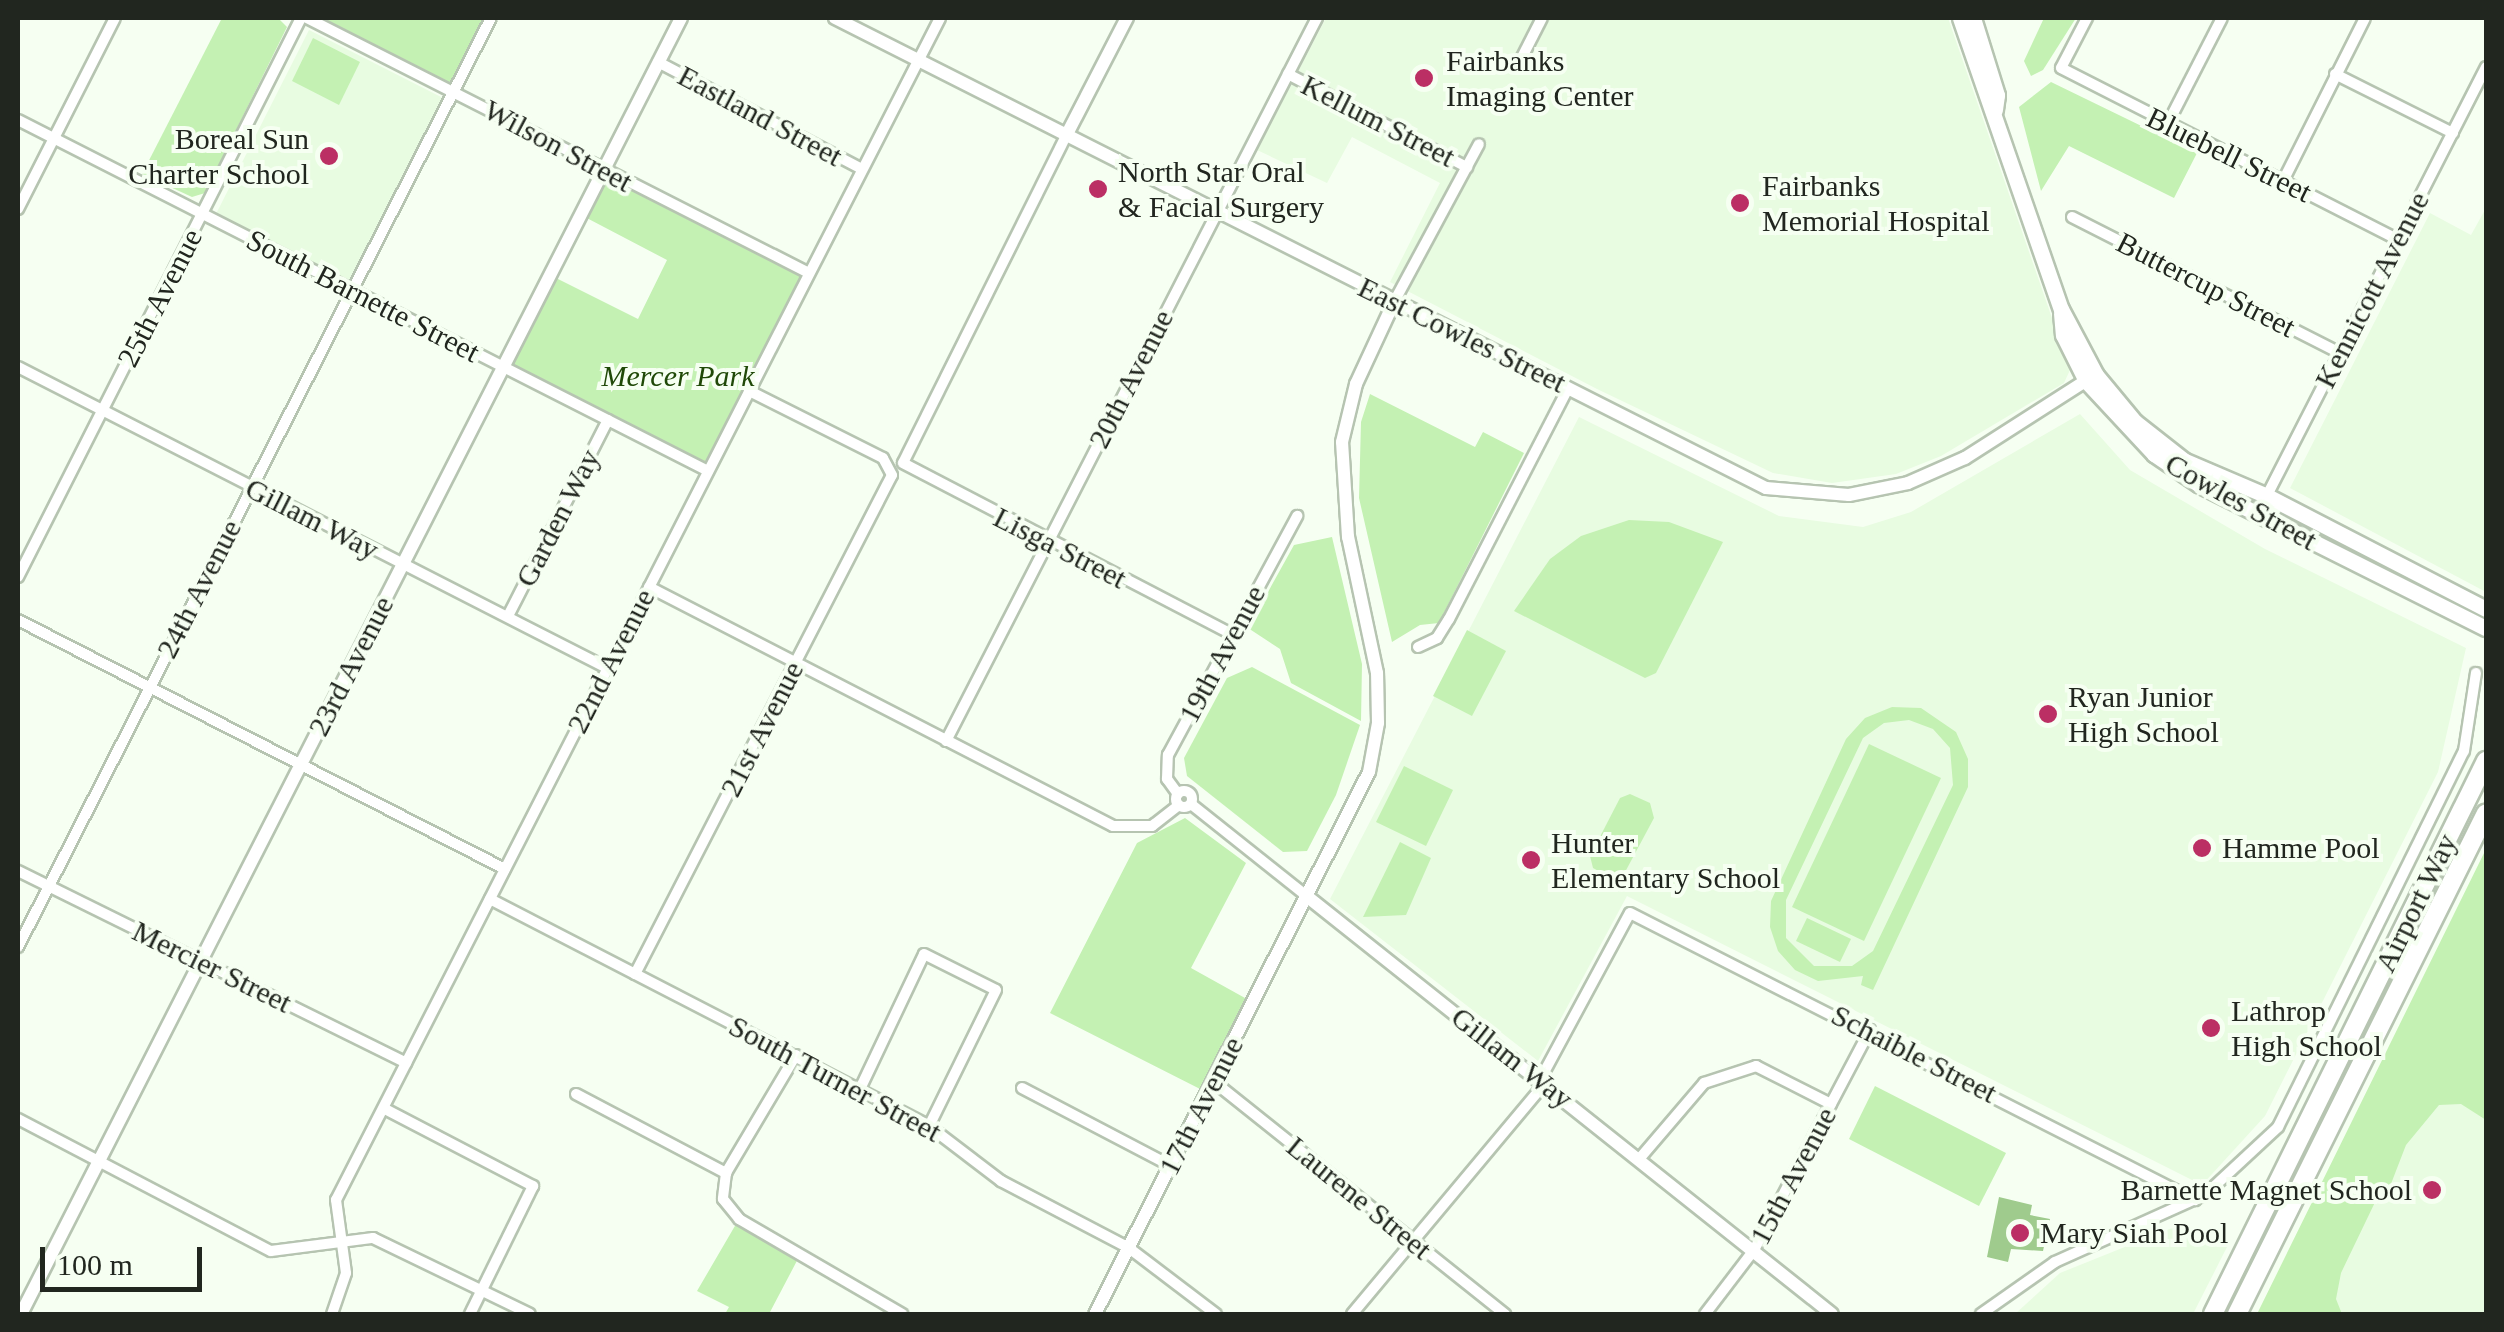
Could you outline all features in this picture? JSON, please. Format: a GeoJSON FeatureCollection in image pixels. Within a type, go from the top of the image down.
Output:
{"type":"FeatureCollection","features":[{"type":"Feature","properties":{"kind":"main road"},"geometry":{"type":"LineString","coordinates":[[1960,18],[1984,97],[1995,110],[2061,310],[2091,378]]}},
{"type":"Feature","properties":{"kind":"main road"},"geometry":{"type":"LineString","coordinates":[[1972,18],[1997,95],[1995,110]]}},
{"type":"Feature","properties":{"kind":"main road","name":"Cowles Street"},"geometry":{"type":"LineString","coordinates":[[2091,378],[2162,446],[2486,609]]}},
{"type":"Feature","properties":{"kind":"main road","name":"Cowles Street"},"geometry":{"type":"LineString","coordinates":[[2091,378],[2154,454],[2258,513],[2486,628]]}},
{"type":"Feature","properties":{"kind":"main road","name":"Airport Way"},"geometry":{"type":"LineString","coordinates":[[2213,1314],[2486,761]]}},
{"type":"Feature","properties":{"kind":"main road","name":"Airport Way"},"geometry":{"type":"LineString","coordinates":[[2237,1314],[2486,813]]}},
{"type":"Feature","properties":{"kind":"street"},"geometry":{"type":"LineString","coordinates":[[18,209],[115,18]]}},
{"type":"Feature","properties":{"kind":"street","name":"Wilson Street"},"geometry":{"type":"LineString","coordinates":[[304,18],[809,273]]}},
{"type":"Feature","properties":{"kind":"street","name":"25th Avenue"},"geometry":{"type":"LineString","coordinates":[[18,577],[304,18]]}},
{"type":"Feature","properties":{"kind":"street","name":"24th Avenue"},"geometry":{"type":"LineString","coordinates":[[18,948],[490,18]]}},
{"type":"Feature","properties":{"kind":"street","name":"23rd Avenue"},"geometry":{"type":"LineString","coordinates":[[21,1314],[681,18]]}},
{"type":"Feature","properties":{"kind":"street","name":"East Cowles Street"},"geometry":{"type":"LineString","coordinates":[[836,18],[1766,488],[1848,496],[1908,483],[1965,458],[2091,378]]}},
{"type":"Feature","properties":{"kind":"street","name":"22nd Avenue"},"geometry":{"type":"LineString","coordinates":[[332,1314],[346,1273],[336,1200],[940,18]]}},
{"type":"Feature","properties":{"kind":"street"},"geometry":{"type":"LineString","coordinates":[[1066,136],[1127,18]]}},
{"type":"Feature","properties":{"kind":"street","name":"20th Avenue"},"geometry":{"type":"LineString","coordinates":[[946,741],[1317,18]]}},
{"type":"Feature","properties":{"kind":"street"},"geometry":{"type":"LineString","coordinates":[[1517,67],[1542,18]]}},
{"type":"Feature","properties":{"kind":"street","name":"Bluebell Street"},"geometry":{"type":"LineString","coordinates":[[2087,18],[2061,68],[2168,126],[2398,240]]}},
{"type":"Feature","properties":{"kind":"street"},"geometry":{"type":"LineString","coordinates":[[2168,126],[2222,18]]}},
{"type":"Feature","properties":{"kind":"street"},"geometry":{"type":"LineString","coordinates":[[2283,181],[2365,18]]}},
{"type":"Feature","properties":{"kind":"street","name":"Eastland Street"},"geometry":{"type":"LineString","coordinates":[[658,62],[862,169]]}},
{"type":"Feature","properties":{"kind":"street","name":"Kennicott Avenue"},"geometry":{"type":"LineString","coordinates":[[2258,513],[2486,67]]}},
{"type":"Feature","properties":{"kind":"street","name":"Kellum Street"},"geometry":{"type":"LineString","coordinates":[[1288,74],[1468,168]]}},
{"type":"Feature","properties":{"kind":"street"},"geometry":{"type":"LineString","coordinates":[[2335,74],[2453,132]]}},
{"type":"Feature","properties":{"kind":"street","name":"South Barnette Street"},"geometry":{"type":"LineString","coordinates":[[18,120],[708,472]]}},
{"type":"Feature","properties":{"kind":"street","name":"Lisga Street"},"geometry":{"type":"LineString","coordinates":[[1066,136],[905,451],[903,463],[914,474],[1230,634]]}},
{"type":"Feature","properties":{"kind":"street"},"geometry":{"type":"LineString","coordinates":[[1394,302],[1480,144]]}},
{"type":"Feature","properties":{"kind":"street","name":"Buttercup Street"},"geometry":{"type":"LineString","coordinates":[[2072,217],[2340,353]]}},
{"type":"Feature","properties":{"kind":"street","name":"17th Avenue"},"geometry":{"type":"LineString","coordinates":[[1095,1314],[1360,794],[1378,724],[1375,646],[1343,504],[1342,442],[1356,384],[1394,302]]}},
{"type":"Feature","properties":{"kind":"street","name":"Gillam Way"},"geometry":{"type":"LineString","coordinates":[[18,367],[608,668]]}},
{"type":"Feature","properties":{"kind":"street"},"geometry":{"type":"LineString","coordinates":[[1418,648],[1437,638],[1449,619],[1568,388]]}},
{"type":"Feature","properties":{"kind":"street","name":"21st Avenue"},"geometry":{"type":"LineString","coordinates":[[635,974],[888,482],[890,463],[750,391]]}},
{"type":"Feature","properties":{"kind":"street","name":"Garden Way"},"geometry":{"type":"LineString","coordinates":[[508,616],[608,420]]}},
{"type":"Feature","properties":{"kind":"street","name":"19th Avenue"},"geometry":{"type":"LineString","coordinates":[[1182,801],[1167,779],[1166,760],[1230,634],[1297,516]]}},
{"type":"Feature","properties":{"kind":"street"},"geometry":{"type":"LineString","coordinates":[[649,588],[1118,827],[1152,826],[1182,801]]}},
{"type":"Feature","properties":{"kind":"street"},"geometry":{"type":"LineString","coordinates":[[18,620],[147,690],[302,763],[505,870]]}},
{"type":"Feature","properties":{"kind":"street"},"geometry":{"type":"LineString","coordinates":[[1981,1314],[2055,1262],[2194,1200],[2278,1127],[2464,751],[2476,674]]}},
{"type":"Feature","properties":{"kind":"street","name":"Gillam Way"},"geometry":{"type":"LineString","coordinates":[[1182,801],[1543,1081],[1832,1314]]}},
{"type":"Feature","properties":{"kind":"street","name":"Mercier Street"},"geometry":{"type":"LineString","coordinates":[[18,871],[406,1063]]}},
{"type":"Feature","properties":{"kind":"street","name":"South Turner Street"},"geometry":{"type":"LineString","coordinates":[[490,899],[928,1126],[1002,1181],[1129,1248],[1216,1314]]}},
{"type":"Feature","properties":{"kind":"street","name":"Schaible Street"},"geometry":{"type":"LineString","coordinates":[[1543,1081],[1630,913],[1870,1030],[2194,1200]]}},
{"type":"Feature","properties":{"kind":"street"},"geometry":{"type":"LineString","coordinates":[[860,1089],[924,954],[996,990],[928,1126]]}},
{"type":"Feature","properties":{"kind":"street","name":"15th Avenue"},"geometry":{"type":"LineString","coordinates":[[1705,1314],[1754,1250],[1870,1030]]}},
{"type":"Feature","properties":{"kind":"street"},"geometry":{"type":"LineString","coordinates":[[796,1055],[726,1173],[723,1200],[739,1218],[902,1314]]}},
{"type":"Feature","properties":{"kind":"street"},"geometry":{"type":"LineString","coordinates":[[1640,1158],[1704,1083],[1756,1066],[1830,1104]]}},
{"type":"Feature","properties":{"kind":"street","name":"Laurene Street"},"geometry":{"type":"LineString","coordinates":[[1213,1081],[1505,1314]]}},
{"type":"Feature","properties":{"kind":"street"},"geometry":{"type":"LineString","coordinates":[[1352,1314],[1417,1244],[1543,1081]]}},
{"type":"Feature","properties":{"kind":"street"},"geometry":{"type":"LineString","coordinates":[[1022,1088],[1171,1166]]}},
{"type":"Feature","properties":{"kind":"street"},"geometry":{"type":"LineString","coordinates":[[576,1094],[726,1173]]}},
{"type":"Feature","properties":{"kind":"street"},"geometry":{"type":"LineString","coordinates":[[385,1109],[534,1186],[470,1314]]}},
{"type":"Feature","properties":{"kind":"street"},"geometry":{"type":"LineString","coordinates":[[18,1119],[271,1250],[373,1238],[530,1314]]}},
{"type":"Feature","properties":{"kind":"shaded area"},"geometry":{"type":"Polygon","coordinates":[[[1326,18],[1948,18],[2070,370],[2064,383],[1941,456],[1896,474],[1832,483],[1773,473],[1597,389],[1390,282],[1440,183],[1352,137],[1327,183],[1257,150],[1326,18]]]}},
{"type":"Feature","properties":{"kind":"shaded area","name":"Boreal Sun Charter School"},"geometry":{"type":"Polygon","coordinates":[[[309,30],[443,98],[350,282],[216,214],[309,30]]]}},
{"type":"Feature","properties":{"kind":"shaded area"},"geometry":{"type":"Polygon","coordinates":[[[2486,208],[2486,592],[2290,488],[2430,213],[2471,235],[2486,208]]]}},
{"type":"Feature","properties":{"kind":"shaded area"},"geometry":{"type":"Polygon","coordinates":[[[2080,414],[2130,470],[2265,549],[2466,648],[2438,772],[2265,1116],[2202,1185],[1627,896],[1538,1061],[1330,899],[1579,417],[1779,516],[1863,527],[1911,512],[2080,414]]]}},
{"type":"Feature","properties":{"kind":"shaded area","name":"Barnette Magnet School"},"geometry":{"type":"Polygon","coordinates":[[[2456,1035],[2486,1077],[2486,1314],[2344,1314],[2321,1303],[2456,1035]]]}},
{"type":"Feature","properties":{"kind":"shaded area","name":"Mary Siah Pool"},"geometry":{"type":"Polygon","coordinates":[[[1999,1197],[2032,1205],[2030,1215],[2050,1219],[2043,1251],[2011,1249],[2008,1262],[1987,1257],[1999,1197]]]}},
{"type":"Feature","properties":{"kind":"shaded area"},"geometry":{"type":"Polygon","coordinates":[[[2182,1224],[2227,1247],[2193,1314],[2015,1314],[2060,1273],[2182,1224]]]}},
{"type":"Feature","properties":{"kind":"green space"},"geometry":{"type":"Polygon","coordinates":[[[222,18],[278,18],[287,27],[205,193],[192,197],[142,174],[222,18]]]}},
{"type":"Feature","properties":{"kind":"green space"},"geometry":{"type":"Polygon","coordinates":[[[307,18],[491,18],[453,91],[307,18]]]}},
{"type":"Feature","properties":{"kind":"green space"},"geometry":{"type":"Polygon","coordinates":[[[2044,18],[2076,18],[2043,70],[2031,76],[2024,61],[2044,18]]]}},
{"type":"Feature","properties":{"kind":"green space"},"geometry":{"type":"Polygon","coordinates":[[[313,38],[360,62],[339,105],[292,81],[313,38]]]}},
{"type":"Feature","properties":{"kind":"green space"},"geometry":{"type":"Polygon","coordinates":[[[2051,82],[2197,153],[2174,198],[2069,146],[2041,191],[2019,107],[2051,82]]]}},
{"type":"Feature","properties":{"kind":"green space","name":"Mercer Park"},"geometry":{"type":"Polygon","coordinates":[[[604,171],[809,273],[708,471],[504,368],[550,275],[638,319],[667,260],[581,215],[604,171]]]}},
{"type":"Feature","properties":{"kind":"green space"},"geometry":{"type":"Polygon","coordinates":[[[1370,394],[1475,447],[1483,432],[1524,453],[1439,623],[1420,625],[1392,642],[1359,498],[1361,422],[1370,394]]]}},
{"type":"Feature","properties":{"kind":"green space"},"geometry":{"type":"Polygon","coordinates":[[[1629,520],[1669,522],[1723,542],[1656,673],[1645,678],[1514,611],[1550,559],[1581,536],[1629,520]]]}},
{"type":"Feature","properties":{"kind":"green space"},"geometry":{"type":"Polygon","coordinates":[[[1332,537],[1362,664],[1361,721],[1291,683],[1280,649],[1248,628],[1294,545],[1332,537]]]}},
{"type":"Feature","properties":{"kind":"green space"},"geometry":{"type":"Polygon","coordinates":[[[1467,630],[1506,651],[1472,716],[1433,696],[1467,630]]]}},
{"type":"Feature","properties":{"kind":"green space"},"geometry":{"type":"Polygon","coordinates":[[[1252,667],[1360,725],[1336,795],[1307,851],[1283,852],[1187,776],[1184,758],[1227,678],[1252,667]]]}},
{"type":"Feature","properties":{"kind":"green space"},"geometry":{"type":"Polygon","coordinates":[[[1892,707],[1921,708],[1956,732],[1968,759],[1968,787],[1873,990],[1861,985],[1863,976],[1818,981],[1795,970],[1778,951],[1770,927],[1771,901],[1846,739],[1865,718],[1892,707]],[[1909,720],[1884,723],[1863,738],[1786,900],[1786,938],[1814,966],[1852,966],[1873,951],[1953,785],[1950,748],[1933,729],[1909,720]]]}},
{"type":"Feature","properties":{"kind":"green space"},"geometry":{"type":"Polygon","coordinates":[[[1869,744],[1941,778],[1864,941],[1792,907],[1869,744]]]}},
{"type":"Feature","properties":{"kind":"green space"},"geometry":{"type":"Polygon","coordinates":[[[1404,766],[1453,790],[1426,846],[1376,822],[1404,766]]]}},
{"type":"Feature","properties":{"kind":"green space"},"geometry":{"type":"Polygon","coordinates":[[[1630,794],[1650,803],[1654,818],[1624,874],[1611,878],[1593,868],[1590,856],[1620,798],[1630,794]]]}},
{"type":"Feature","properties":{"kind":"green space"},"geometry":{"type":"Polygon","coordinates":[[[1185,818],[1246,863],[1191,968],[1254,1003],[1208,1093],[1050,1013],[1137,843],[1185,818]]]}},
{"type":"Feature","properties":{"kind":"green space"},"geometry":{"type":"Polygon","coordinates":[[[1400,842],[1431,858],[1406,915],[1363,917],[1400,842]]]}},
{"type":"Feature","properties":{"kind":"green space"},"geometry":{"type":"Polygon","coordinates":[[[2486,849],[2486,1120],[2461,1104],[2439,1105],[2406,1145],[2389,1189],[2377,1185],[2378,1196],[2341,1273],[2336,1299],[2342,1314],[2257,1314],[2486,849]]]}},
{"type":"Feature","properties":{"kind":"green space"},"geometry":{"type":"Polygon","coordinates":[[[1807,918],[1851,939],[1840,962],[1796,941],[1807,918]]]}},
{"type":"Feature","properties":{"kind":"green space"},"geometry":{"type":"Polygon","coordinates":[[[1875,1086],[2006,1153],[1979,1206],[1849,1139],[1875,1086]]]}},
{"type":"Feature","properties":{"kind":"green space"},"geometry":{"type":"Polygon","coordinates":[[[739,1219],[800,1255],[769,1314],[725,1314],[729,1307],[697,1291],[739,1219]]]}},
{"type":"Feature","properties":{"kind":"place","name":"Fairbanks Imaging Center"},"geometry":{"type":"Point","coordinates":[1424,78]}},
{"type":"Feature","properties":{"kind":"place","name":"Boreal Sun Charter School"},"geometry":{"type":"Point","coordinates":[329,156]}},
{"type":"Feature","properties":{"kind":"place","name":"North Star Oral & Facial Surgery"},"geometry":{"type":"Point","coordinates":[1098,189]}},
{"type":"Feature","properties":{"kind":"place","name":"Fairbanks Memorial Hospital"},"geometry":{"type":"Point","coordinates":[1740,203]}},
{"type":"Feature","properties":{"kind":"place","name":"Ryan Junior High School"},"geometry":{"type":"Point","coordinates":[2048,714]}},
{"type":"Feature","properties":{"kind":"place","name":"Hamme Pool"},"geometry":{"type":"Point","coordinates":[2202,848]}},
{"type":"Feature","properties":{"kind":"place","name":"Hunter Elementary School"},"geometry":{"type":"Point","coordinates":[1531,860]}},
{"type":"Feature","properties":{"kind":"place","name":"Lathrop High School"},"geometry":{"type":"Point","coordinates":[2211,1028]}},
{"type":"Feature","properties":{"kind":"place","name":"Barnette Magnet School"},"geometry":{"type":"Point","coordinates":[2432,1190]}},
{"type":"Feature","properties":{"kind":"place","name":"Mary Siah Pool"},"geometry":{"type":"Point","coordinates":[2020,1233]}}]}
